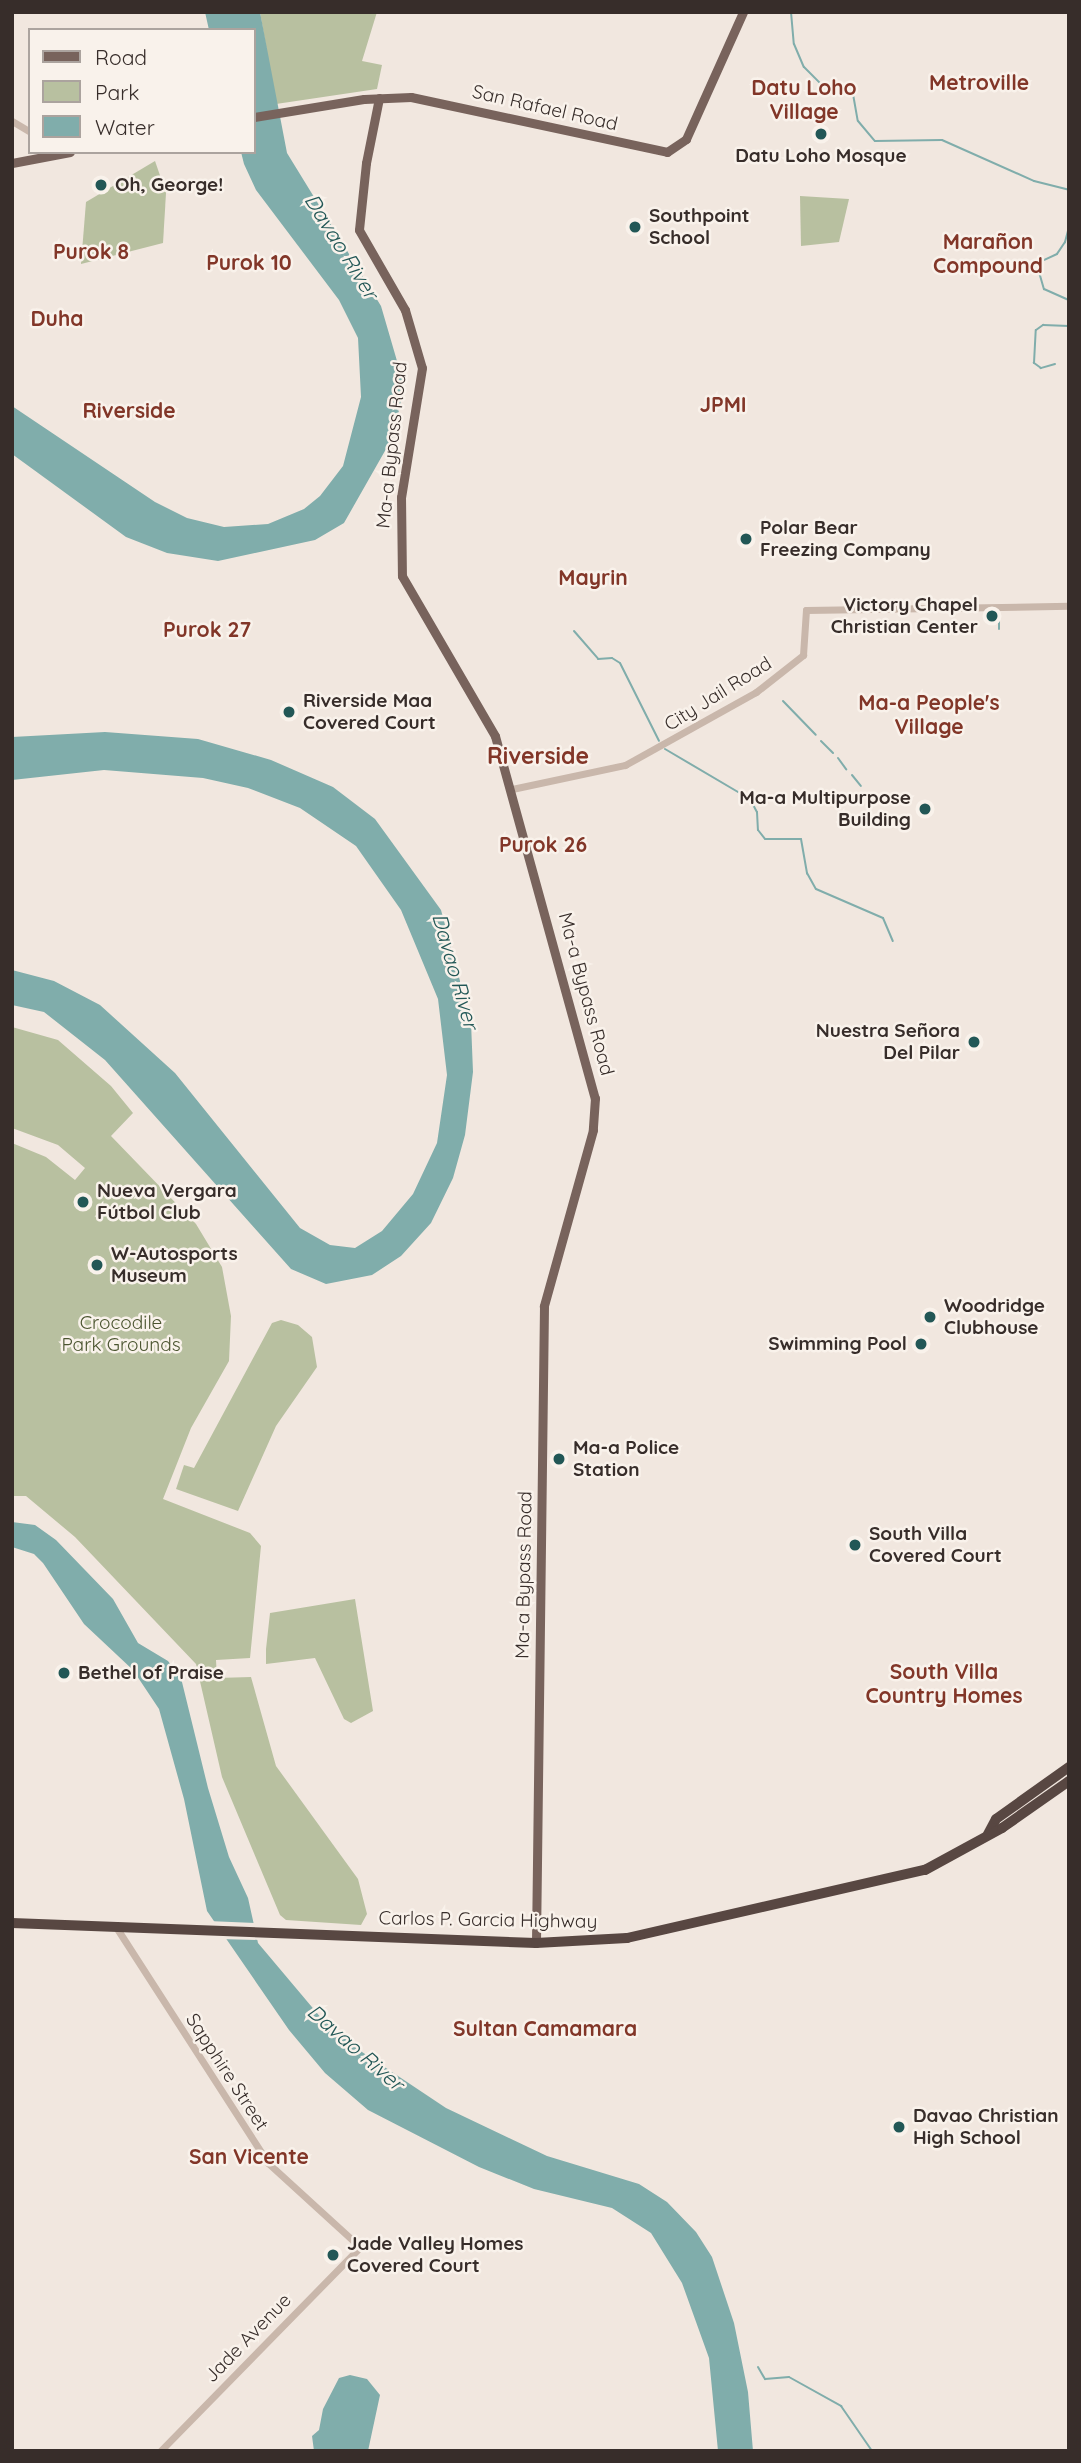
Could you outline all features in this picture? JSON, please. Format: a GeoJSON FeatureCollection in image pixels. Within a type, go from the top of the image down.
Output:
{"type":"FeatureCollection","features":[{"type":"Feature","properties":{"kind":"highway","name":"Carlos P. Garcia Highway"},"geometry":{"type":"LineString","coordinates":[[990,1832],[996,1819],[1069,1767]]}},
{"type":"Feature","properties":{"kind":"highway","name":"Carlos P. Garcia Highway"},"geometry":{"type":"LineString","coordinates":[[990,1832],[1069,1773]]}},
{"type":"Feature","properties":{"kind":"highway","name":"Carlos P. Garcia Highway"},"geometry":{"type":"LineString","coordinates":[[12,1923],[536,1943],[645,1935],[882,1883],[939,1865],[1069,1780]]}},
{"type":"Feature","properties":{"kind":"highway","name":"Carlos P. Garcia Highway"},"geometry":{"type":"LineString","coordinates":[[990,1832],[1005,1832],[1069,1787]]}},
{"type":"Feature","properties":{"kind":"main road","name":"San Rafael Road"},"geometry":{"type":"LineString","coordinates":[[256,117],[379,98],[429,99],[648,151],[667,152],[686,139],[743,12]]}},
{"type":"Feature","properties":{"kind":"main road","name":"Ma-a Bypass Road"},"geometry":{"type":"LineString","coordinates":[[379,98],[366,163],[359,230],[405,310],[422,368],[401,497],[400,565],[411,598],[483,711],[512,789],[596,1106],[593,1130],[544,1306],[536,1943]]}},
{"type":"Feature","properties":{"kind":"main road"},"geometry":{"type":"LineString","coordinates":[[12,163],[58,154]]}},
{"type":"Feature","properties":{"kind":"street"},"geometry":{"type":"LineString","coordinates":[[12,121],[28,131]]}},
{"type":"Feature","properties":{"kind":"street","name":"City Jail Road"},"geometry":{"type":"LineString","coordinates":[[512,789],[625,765],[756,692],[803,655],[806,610],[1069,606]]}},
{"type":"Feature","properties":{"kind":"street","name":"Sapphire Street"},"geometry":{"type":"LineString","coordinates":[[116,1927],[268,2163],[360,2247]]}},
{"type":"Feature","properties":{"kind":"street","name":"Jade Avenue"},"geometry":{"type":"LineString","coordinates":[[160,2451],[360,2247]]}},
{"type":"Feature","properties":{"kind":"green space"},"geometry":{"type":"Polygon","coordinates":[[[260,12],[377,12],[362,61],[382,65],[377,89],[276,104],[260,12]]]}},
{"type":"Feature","properties":{"kind":"green space"},"geometry":{"type":"Polygon","coordinates":[[[155,161],[166,193],[163,243],[81,264],[86,202],[155,161]]]}},
{"type":"Feature","properties":{"kind":"green space"},"geometry":{"type":"Polygon","coordinates":[[[800,196],[849,199],[839,242],[801,246],[800,196]]]}},
{"type":"Feature","properties":{"kind":"green space","name":"Crocodile Park Grounds"},"geometry":{"type":"Polygon","coordinates":[[[12,1027],[58,1040],[111,1086],[133,1113],[111,1136],[196,1224],[222,1267],[231,1316],[229,1361],[191,1428],[163,1499],[250,1533],[261,1546],[250,1658],[216,1660],[217,1678],[251,1677],[276,1766],[358,1879],[367,1914],[361,1925],[286,1920],[280,1915],[222,1777],[196,1664],[75,1537],[26,1496],[12,1496],[12,1143],[46,1157],[75,1180],[85,1168],[58,1145],[12,1128],[12,1027]]]}},
{"type":"Feature","properties":{"kind":"green space"},"geometry":{"type":"Polygon","coordinates":[[[281,1320],[298,1325],[312,1337],[317,1367],[276,1426],[238,1511],[176,1489],[184,1465],[194,1468],[272,1323],[281,1320]]]}},
{"type":"Feature","properties":{"kind":"green space"},"geometry":{"type":"Polygon","coordinates":[[[355,1599],[373,1711],[351,1723],[344,1719],[315,1658],[266,1664],[266,1649],[270,1613],[355,1599]]]}},
{"type":"Feature","properties":{"kind":"water","name":"Davao River"},"geometry":{"type":"Polygon","coordinates":[[[205,12],[260,12],[287,153],[381,306],[404,385],[394,435],[344,523],[315,540],[218,561],[167,553],[126,537],[12,454],[12,406],[155,502],[187,518],[224,527],[268,524],[304,509],[320,496],[343,466],[361,397],[358,338],[339,300],[256,190],[244,164],[242,154],[256,154],[256,28],[209,28],[205,12]]]}},
{"type":"Feature","properties":{"kind":"water","name":"Davao River"},"geometry":{"type":"Polygon","coordinates":[[[105,732],[198,739],[271,760],[333,787],[375,819],[441,910],[471,1022],[473,1072],[465,1135],[453,1178],[431,1223],[401,1256],[372,1275],[326,1284],[291,1269],[105,1060],[44,1012],[12,1005],[12,970],[54,981],[100,1005],[175,1073],[300,1228],[330,1245],[355,1248],[382,1231],[413,1194],[437,1143],[447,1075],[438,999],[401,910],[356,846],[300,808],[248,788],[203,778],[104,770],[12,780],[12,737],[105,732]]]}},
{"type":"Feature","properties":{"kind":"water"},"geometry":{"type":"Polygon","coordinates":[[[12,1522],[35,1525],[56,1540],[113,1599],[138,1643],[168,1661],[181,1678],[208,1788],[229,1857],[248,1898],[258,1943],[322,2019],[362,2052],[446,2108],[547,2156],[639,2184],[667,2202],[696,2232],[712,2257],[734,2323],[748,2392],[753,2451],[718,2451],[709,2358],[682,2283],[651,2233],[612,2208],[534,2189],[479,2167],[368,2110],[325,2073],[289,2030],[207,1911],[184,1799],[159,1709],[133,1670],[84,1624],[43,1563],[34,1554],[12,1547],[12,1522]]]}},
{"type":"Feature","properties":{"kind":"water"},"geometry":{"type":"Polygon","coordinates":[[[350,2375],[367,2379],[380,2395],[368,2451],[314,2451],[312,2436],[319,2430],[323,2409],[339,2378],[350,2375]]]}},
{"type":"Feature","properties":{"kind":"pier"},"geometry":{"type":"Polygon","coordinates":[[[208,1921],[255,1923],[261,1940],[219,1939],[208,1921]]]}},
{"type":"Feature","properties":{"kind":"waterway"},"geometry":{"type":"LineString","coordinates":[[791,12],[794,44],[804,67],[823,86],[853,94],[858,121],[875,141],[942,140],[1034,181],[1069,190]]}},
{"type":"Feature","properties":{"kind":"waterway"},"geometry":{"type":"LineString","coordinates":[[1069,227],[1065,242],[1057,254],[1042,261],[1039,272],[1044,289],[1069,300]]}},
{"type":"Feature","properties":{"kind":"waterway"},"geometry":{"type":"LineString","coordinates":[[1055,364],[1041,368],[1034,363],[1036,330],[1043,325],[1069,326]]}},
{"type":"Feature","properties":{"kind":"waterway"},"geometry":{"type":"LineString","coordinates":[[999,610],[999,629]]}},
{"type":"Feature","properties":{"kind":"waterway"},"geometry":{"type":"LineString","coordinates":[[574,631],[598,659],[612,658],[620,663],[659,741]]}},
{"type":"Feature","properties":{"kind":"waterway"},"geometry":{"type":"LineString","coordinates":[[783,701],[816,735]]}},
{"type":"Feature","properties":{"kind":"waterway"},"geometry":{"type":"LineString","coordinates":[[821,741],[833,753]]}},
{"type":"Feature","properties":{"kind":"waterway"},"geometry":{"type":"LineString","coordinates":[[665,749],[750,799],[757,812],[758,830],[765,839],[801,839],[807,873],[816,889],[883,918],[893,941]]}},
{"type":"Feature","properties":{"kind":"waterway"},"geometry":{"type":"LineString","coordinates":[[838,758],[846,769]]}},
{"type":"Feature","properties":{"kind":"waterway"},"geometry":{"type":"LineString","coordinates":[[852,775],[861,786]]}},
{"type":"Feature","properties":{"kind":"waterway"},"geometry":{"type":"LineString","coordinates":[[868,793],[871,796]]}},
{"type":"Feature","properties":{"kind":"waterway"},"geometry":{"type":"LineString","coordinates":[[758,2367],[765,2379],[789,2377],[841,2406],[872,2451]]}},
{"type":"Feature","properties":{"kind":"place","name":"Datu Loho Mosque"},"geometry":{"type":"Point","coordinates":[821,134]}},
{"type":"Feature","properties":{"kind":"place","name":"Oh, George!"},"geometry":{"type":"Point","coordinates":[101,185]}},
{"type":"Feature","properties":{"kind":"place","name":"Southpoint School"},"geometry":{"type":"Point","coordinates":[635,227]}},
{"type":"Feature","properties":{"kind":"place","name":"Polar Bear Freezing Company"},"geometry":{"type":"Point","coordinates":[746,539]}},
{"type":"Feature","properties":{"kind":"place","name":"Victory Chapel Christian Center"},"geometry":{"type":"Point","coordinates":[992,616]}},
{"type":"Feature","properties":{"kind":"place","name":"Riverside Maa Covered Court"},"geometry":{"type":"Point","coordinates":[289,712]}},
{"type":"Feature","properties":{"kind":"place","name":"Ma-a Multipurpose Building"},"geometry":{"type":"Point","coordinates":[925,809]}},
{"type":"Feature","properties":{"kind":"place","name":"Nuestra Señora Del Pilar"},"geometry":{"type":"Point","coordinates":[974,1042]}},
{"type":"Feature","properties":{"kind":"place","name":"Nueva Vergara Fútbol Club"},"geometry":{"type":"Point","coordinates":[83,1202]}},
{"type":"Feature","properties":{"kind":"place","name":"W-Autosports Museum"},"geometry":{"type":"Point","coordinates":[97,1265]}},
{"type":"Feature","properties":{"kind":"place","name":"Woodridge Clubhouse"},"geometry":{"type":"Point","coordinates":[930,1317]}},
{"type":"Feature","properties":{"kind":"place","name":"Swimming Pool"},"geometry":{"type":"Point","coordinates":[921,1344]}},
{"type":"Feature","properties":{"kind":"place","name":"Ma-a Police Station"},"geometry":{"type":"Point","coordinates":[559,1459]}},
{"type":"Feature","properties":{"kind":"place","name":"South Villa Covered Court"},"geometry":{"type":"Point","coordinates":[855,1545]}},
{"type":"Feature","properties":{"kind":"place","name":"Bethel of Praise"},"geometry":{"type":"Point","coordinates":[64,1673]}},
{"type":"Feature","properties":{"kind":"place","name":"Davao Christian High School"},"geometry":{"type":"Point","coordinates":[899,2127]}},
{"type":"Feature","properties":{"kind":"place","name":"Jade Valley Homes Covered Court"},"geometry":{"type":"Point","coordinates":[333,2255]}},
{"type":"Feature","properties":{"kind":"district","name":"Metroville"},"geometry":{"type":"Point","coordinates":[979,82]}},
{"type":"Feature","properties":{"kind":"district","name":"Datu Loho Village"},"geometry":{"type":"Point","coordinates":[804,99]}},
{"type":"Feature","properties":{"kind":"district","name":"Purok 8"},"geometry":{"type":"Point","coordinates":[91,251]}},
{"type":"Feature","properties":{"kind":"district","name":"Marañon Compound"},"geometry":{"type":"Point","coordinates":[988,253]}},
{"type":"Feature","properties":{"kind":"district","name":"Purok 10"},"geometry":{"type":"Point","coordinates":[249,262]}},
{"type":"Feature","properties":{"kind":"district","name":"Duha"},"geometry":{"type":"Point","coordinates":[57,318]}},
{"type":"Feature","properties":{"kind":"district","name":"JPMI"},"geometry":{"type":"Point","coordinates":[723,404]}},
{"type":"Feature","properties":{"kind":"district","name":"Riverside"},"geometry":{"type":"Point","coordinates":[129,410]}},
{"type":"Feature","properties":{"kind":"district","name":"Mayrin"},"geometry":{"type":"Point","coordinates":[593,577]}},
{"type":"Feature","properties":{"kind":"district","name":"Purok 27"},"geometry":{"type":"Point","coordinates":[207,629]}},
{"type":"Feature","properties":{"kind":"district","name":"Ma-a People's Village"},"geometry":{"type":"Point","coordinates":[929,714]}},
{"type":"Feature","properties":{"kind":"district","name":"Riverside"},"geometry":{"type":"Point","coordinates":[538,756]}},
{"type":"Feature","properties":{"kind":"district","name":"Purok 26"},"geometry":{"type":"Point","coordinates":[543,844]}},
{"type":"Feature","properties":{"kind":"district","name":"South Villa Country Homes"},"geometry":{"type":"Point","coordinates":[944,1683]}},
{"type":"Feature","properties":{"kind":"district","name":"Sultan Camamara"},"geometry":{"type":"Point","coordinates":[545,2028]}},
{"type":"Feature","properties":{"kind":"district","name":"San Vicente"},"geometry":{"type":"Point","coordinates":[249,2156]}}]}
